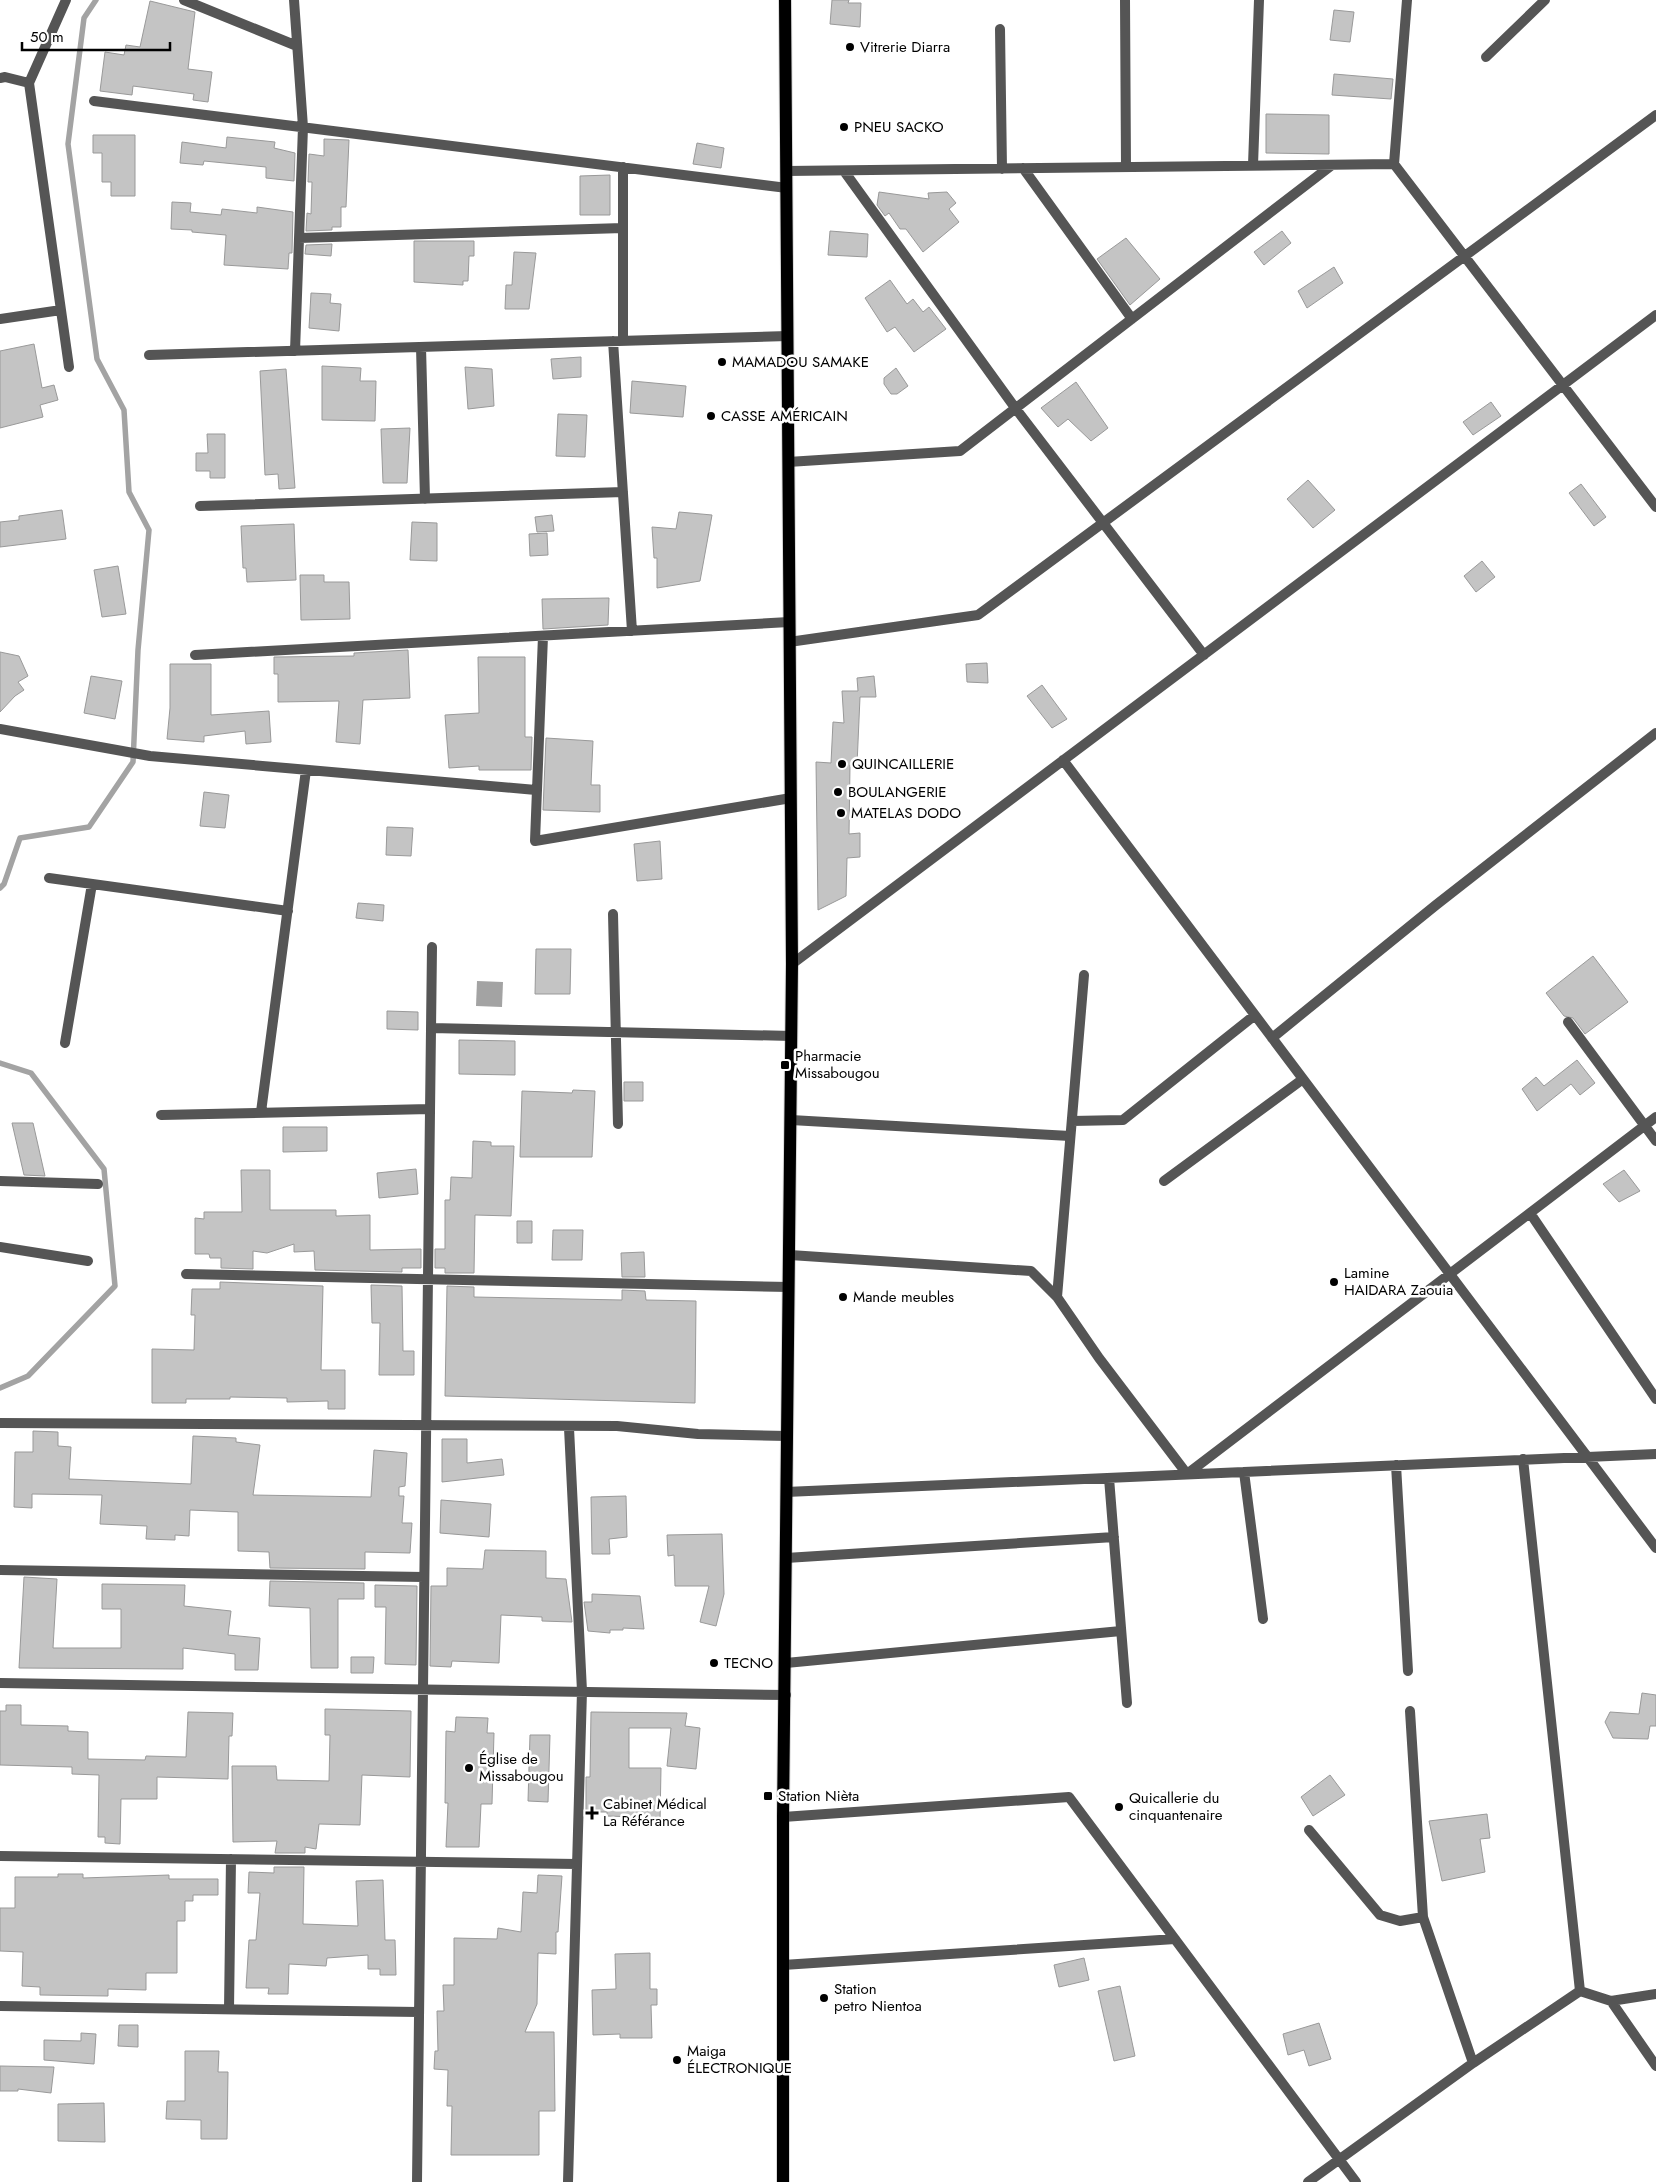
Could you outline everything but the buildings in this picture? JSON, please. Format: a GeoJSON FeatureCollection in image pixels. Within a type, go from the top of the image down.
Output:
{"type":"FeatureCollection","features":[{"type":"Feature","properties":{"kind":"main road"},"geometry":{"type":"LineString","coordinates":[[783,2182],[783,1817],[786,1694],[786,1492],[792,1036],[787,171],[784,0]]}},
{"type":"Feature","properties":{"kind":"street"},"geometry":{"type":"LineString","coordinates":[[66,0],[29,83],[68,366]]}},
{"type":"Feature","properties":{"kind":"street"},"geometry":{"type":"LineString","coordinates":[[184,0],[297,46]]}},
{"type":"Feature","properties":{"kind":"street"},"geometry":{"type":"LineString","coordinates":[[294,0],[303,127],[295,351]]}},
{"type":"Feature","properties":{"kind":"street"},"geometry":{"type":"LineString","coordinates":[[1125,0],[1126,167]]}},
{"type":"Feature","properties":{"kind":"street"},"geometry":{"type":"LineString","coordinates":[[1253,165],[1259,0]]}},
{"type":"Feature","properties":{"kind":"street"},"geometry":{"type":"LineString","coordinates":[[1407,0],[1394,164],[1656,507]]}},
{"type":"Feature","properties":{"kind":"street"},"geometry":{"type":"LineString","coordinates":[[1486,57],[1545,0]]}},
{"type":"Feature","properties":{"kind":"street"},"geometry":{"type":"LineString","coordinates":[[1000,29],[1002,169]]}},
{"type":"Feature","properties":{"kind":"street"},"geometry":{"type":"LineString","coordinates":[[0,78],[5,77],[29,83]]}},
{"type":"Feature","properties":{"kind":"street"},"geometry":{"type":"LineString","coordinates":[[94,101],[787,188]]}},
{"type":"Feature","properties":{"kind":"street"},"geometry":{"type":"LineString","coordinates":[[789,642],[978,615],[1656,115]]}},
{"type":"Feature","properties":{"kind":"street"},"geometry":{"type":"LineString","coordinates":[[788,462],[960,451],[1332,164]]}},
{"type":"Feature","properties":{"kind":"street"},"geometry":{"type":"LineString","coordinates":[[787,171],[1394,164]]}},
{"type":"Feature","properties":{"kind":"street"},"geometry":{"type":"LineString","coordinates":[[623,167],[623,228],[618,341],[623,492],[632,631]]}},
{"type":"Feature","properties":{"kind":"street"},"geometry":{"type":"LineString","coordinates":[[1023,168],[1132,319]]}},
{"type":"Feature","properties":{"kind":"street"},"geometry":{"type":"LineString","coordinates":[[844,171],[1016,408],[1204,655]]}},
{"type":"Feature","properties":{"kind":"street"},"geometry":{"type":"LineString","coordinates":[[299,238],[623,228]]}},
{"type":"Feature","properties":{"kind":"street"},"geometry":{"type":"LineString","coordinates":[[0,319],[61,310]]}},
{"type":"Feature","properties":{"kind":"street"},"geometry":{"type":"LineString","coordinates":[[792,964],[1656,315]]}},
{"type":"Feature","properties":{"kind":"street"},"geometry":{"type":"LineString","coordinates":[[149,355],[788,336]]}},
{"type":"Feature","properties":{"kind":"street"},"geometry":{"type":"LineString","coordinates":[[421,347],[425,499]]}},
{"type":"Feature","properties":{"kind":"street"},"geometry":{"type":"LineString","coordinates":[[200,506],[623,492]]}},
{"type":"Feature","properties":{"kind":"street"},"geometry":{"type":"LineString","coordinates":[[195,655],[789,622]]}},
{"type":"Feature","properties":{"kind":"street"},"geometry":{"type":"LineString","coordinates":[[543,636],[535,841],[791,798]]}},
{"type":"Feature","properties":{"kind":"street"},"geometry":{"type":"LineString","coordinates":[[0,729],[150,756],[536,790]]}},
{"type":"Feature","properties":{"kind":"street"},"geometry":{"type":"LineString","coordinates":[[1272,1038],[1436,905],[1656,733]]}},
{"type":"Feature","properties":{"kind":"street"},"geometry":{"type":"LineString","coordinates":[[1064,760],[1656,1548]]}},
{"type":"Feature","properties":{"kind":"street"},"geometry":{"type":"LineString","coordinates":[[261,1112],[306,770]]}},
{"type":"Feature","properties":{"kind":"street"},"geometry":{"type":"LineString","coordinates":[[49,878],[288,911]]}},
{"type":"Feature","properties":{"kind":"street"},"geometry":{"type":"LineString","coordinates":[[66,1043],[92,884]]}},
{"type":"Feature","properties":{"kind":"street"},"geometry":{"type":"LineString","coordinates":[[613,914],[618,1124]]}},
{"type":"Feature","properties":{"kind":"street"},"geometry":{"type":"LineString","coordinates":[[416,2182],[432,947]]}},
{"type":"Feature","properties":{"kind":"street"},"geometry":{"type":"LineString","coordinates":[[1057,1297],[1084,974]]}},
{"type":"Feature","properties":{"kind":"street"},"geometry":{"type":"LineString","coordinates":[[1072,1121],[1123,1120],[1255,1015]]}},
{"type":"Feature","properties":{"kind":"street"},"geometry":{"type":"LineString","coordinates":[[1568,1022],[1656,1141]]}},
{"type":"Feature","properties":{"kind":"street"},"geometry":{"type":"LineString","coordinates":[[431,1028],[792,1036]]}},
{"type":"Feature","properties":{"kind":"street"},"geometry":{"type":"LineString","coordinates":[[1164,1181],[1303,1079]]}},
{"type":"Feature","properties":{"kind":"street"},"geometry":{"type":"LineString","coordinates":[[161,1114],[430,1109]]}},
{"type":"Feature","properties":{"kind":"street"},"geometry":{"type":"LineString","coordinates":[[1187,1474],[1656,1117]]}},
{"type":"Feature","properties":{"kind":"street"},"geometry":{"type":"LineString","coordinates":[[791,1120],[1070,1136]]}},
{"type":"Feature","properties":{"kind":"street"},"geometry":{"type":"LineString","coordinates":[[0,1181],[98,1184]]}},
{"type":"Feature","properties":{"kind":"street"},"geometry":{"type":"LineString","coordinates":[[1530,1213],[1656,1399]]}},
{"type":"Feature","properties":{"kind":"street"},"geometry":{"type":"LineString","coordinates":[[0,1247],[88,1261]]}},
{"type":"Feature","properties":{"kind":"street"},"geometry":{"type":"LineString","coordinates":[[790,1255],[1031,1270],[1057,1297],[1099,1358],[1187,1474]]}},
{"type":"Feature","properties":{"kind":"street"},"geometry":{"type":"LineString","coordinates":[[186,1274],[789,1287]]}},
{"type":"Feature","properties":{"kind":"street"},"geometry":{"type":"LineString","coordinates":[[0,1423],[569,1428],[618,1426],[698,1434],[787,1436]]}},
{"type":"Feature","properties":{"kind":"street"},"geometry":{"type":"LineString","coordinates":[[568,2182],[582,1691],[569,1428]]}},
{"type":"Feature","properties":{"kind":"street"},"geometry":{"type":"LineString","coordinates":[[786,1492],[1656,1454]]}},
{"type":"Feature","properties":{"kind":"street"},"geometry":{"type":"LineString","coordinates":[[1523,1459],[1580,1991]]}},
{"type":"Feature","properties":{"kind":"street"},"geometry":{"type":"LineString","coordinates":[[1396,1465],[1408,1671]]}},
{"type":"Feature","properties":{"kind":"street"},"geometry":{"type":"LineString","coordinates":[[1244,1472],[1263,1619]]}},
{"type":"Feature","properties":{"kind":"street"},"geometry":{"type":"LineString","coordinates":[[1109,1478],[1127,1703]]}},
{"type":"Feature","properties":{"kind":"street"},"geometry":{"type":"LineString","coordinates":[[786,1558],[1114,1537]]}},
{"type":"Feature","properties":{"kind":"street"},"geometry":{"type":"LineString","coordinates":[[0,1570],[424,1577]]}},
{"type":"Feature","properties":{"kind":"street"},"geometry":{"type":"LineString","coordinates":[[786,1663],[1121,1631]]}},
{"type":"Feature","properties":{"kind":"street"},"geometry":{"type":"LineString","coordinates":[[0,1683],[786,1694]]}},
{"type":"Feature","properties":{"kind":"street"},"geometry":{"type":"LineString","coordinates":[[1410,1711],[1424,1917],[1473,2063]]}},
{"type":"Feature","properties":{"kind":"street"},"geometry":{"type":"LineString","coordinates":[[783,1817],[1069,1796],[1356,2182]]}},
{"type":"Feature","properties":{"kind":"street"},"geometry":{"type":"LineString","coordinates":[[1308,1830],[1380,1915],[1400,1921],[1424,1917]]}},
{"type":"Feature","properties":{"kind":"street"},"geometry":{"type":"LineString","coordinates":[[0,1856],[577,1864]]}},
{"type":"Feature","properties":{"kind":"street"},"geometry":{"type":"LineString","coordinates":[[229,2009],[231,1859]]}},
{"type":"Feature","properties":{"kind":"street"},"geometry":{"type":"LineString","coordinates":[[783,1965],[1175,1938]]}},
{"type":"Feature","properties":{"kind":"street"},"geometry":{"type":"LineString","coordinates":[[1580,1991],[1611,2001],[1656,1994]]}},
{"type":"Feature","properties":{"kind":"street"},"geometry":{"type":"LineString","coordinates":[[1308,2182],[1473,2063],[1580,1991]]}},
{"type":"Feature","properties":{"kind":"street"},"geometry":{"type":"LineString","coordinates":[[1611,2001],[1656,2066]]}},
{"type":"Feature","properties":{"kind":"street"},"geometry":{"type":"LineString","coordinates":[[0,2006],[418,2012]]}},
{"type":"Feature","properties":{"kind":"shaded area"},"geometry":{"type":"Polygon","coordinates":[[[477,981],[503,982],[502,1007],[476,1006],[477,981]]]}},
{"type":"Feature","properties":{"kind":"waterway"},"geometry":{"type":"LineString","coordinates":[[0,888],[4,884],[20,838],[89,827],[133,762],[138,650],[149,530],[129,492],[124,410],[97,359],[68,144],[84,18],[96,0]]}},
{"type":"Feature","properties":{"kind":"waterway"},"geometry":{"type":"LineString","coordinates":[[0,1063],[31,1073],[104,1169],[115,1286],[28,1376],[0,1388]]}},
{"type":"Feature","properties":{"kind":"place","name":"Vitrerie Diarra"},"geometry":{"type":"Point","coordinates":[850,47]}},
{"type":"Feature","properties":{"kind":"place","name":"PNEU SACKO"},"geometry":{"type":"Point","coordinates":[844,127]}},
{"type":"Feature","properties":{"kind":"place","name":"MAMADOU SAMAKE"},"geometry":{"type":"Point","coordinates":[722,362]}},
{"type":"Feature","properties":{"kind":"place","name":"CASSE AMÉRICAIN"},"geometry":{"type":"Point","coordinates":[711,416]}},
{"type":"Feature","properties":{"kind":"place","name":"QUINCAILLERIE"},"geometry":{"type":"Point","coordinates":[842,764]}},
{"type":"Feature","properties":{"kind":"place","name":"BOULANGERIE"},"geometry":{"type":"Point","coordinates":[838,792]}},
{"type":"Feature","properties":{"kind":"place","name":"MATELAS DODO"},"geometry":{"type":"Point","coordinates":[841,813]}},
{"type":"Feature","properties":{"kind":"place","name":"Pharmacie Missabougou"},"geometry":{"type":"Point","coordinates":[785,1065]}},
{"type":"Feature","properties":{"kind":"place","name":"Lamine HAIDARA Zaouia"},"geometry":{"type":"Point","coordinates":[1334,1282]}},
{"type":"Feature","properties":{"kind":"place","name":"Mande meubles"},"geometry":{"type":"Point","coordinates":[843,1297]}},
{"type":"Feature","properties":{"kind":"place","name":"TECNO"},"geometry":{"type":"Point","coordinates":[714,1663]}},
{"type":"Feature","properties":{"kind":"place","name":"Église de Missabougou"},"geometry":{"type":"Point","coordinates":[469,1768]}},
{"type":"Feature","properties":{"kind":"place","name":"Station Nièta"},"geometry":{"type":"Point","coordinates":[768,1796]}},
{"type":"Feature","properties":{"kind":"place","name":"Quicallerie du cinquantenaire"},"geometry":{"type":"Point","coordinates":[1119,1807]}},
{"type":"Feature","properties":{"kind":"place","name":"Cabinet Médical La Référance"},"geometry":{"type":"Point","coordinates":[592,1813]}},
{"type":"Feature","properties":{"kind":"place","name":"Station petro Nientoa"},"geometry":{"type":"Point","coordinates":[824,1998]}},
{"type":"Feature","properties":{"kind":"place","name":"Maiga ÉLECTRONIQUE"},"geometry":{"type":"Point","coordinates":[677,2060]}}]}
